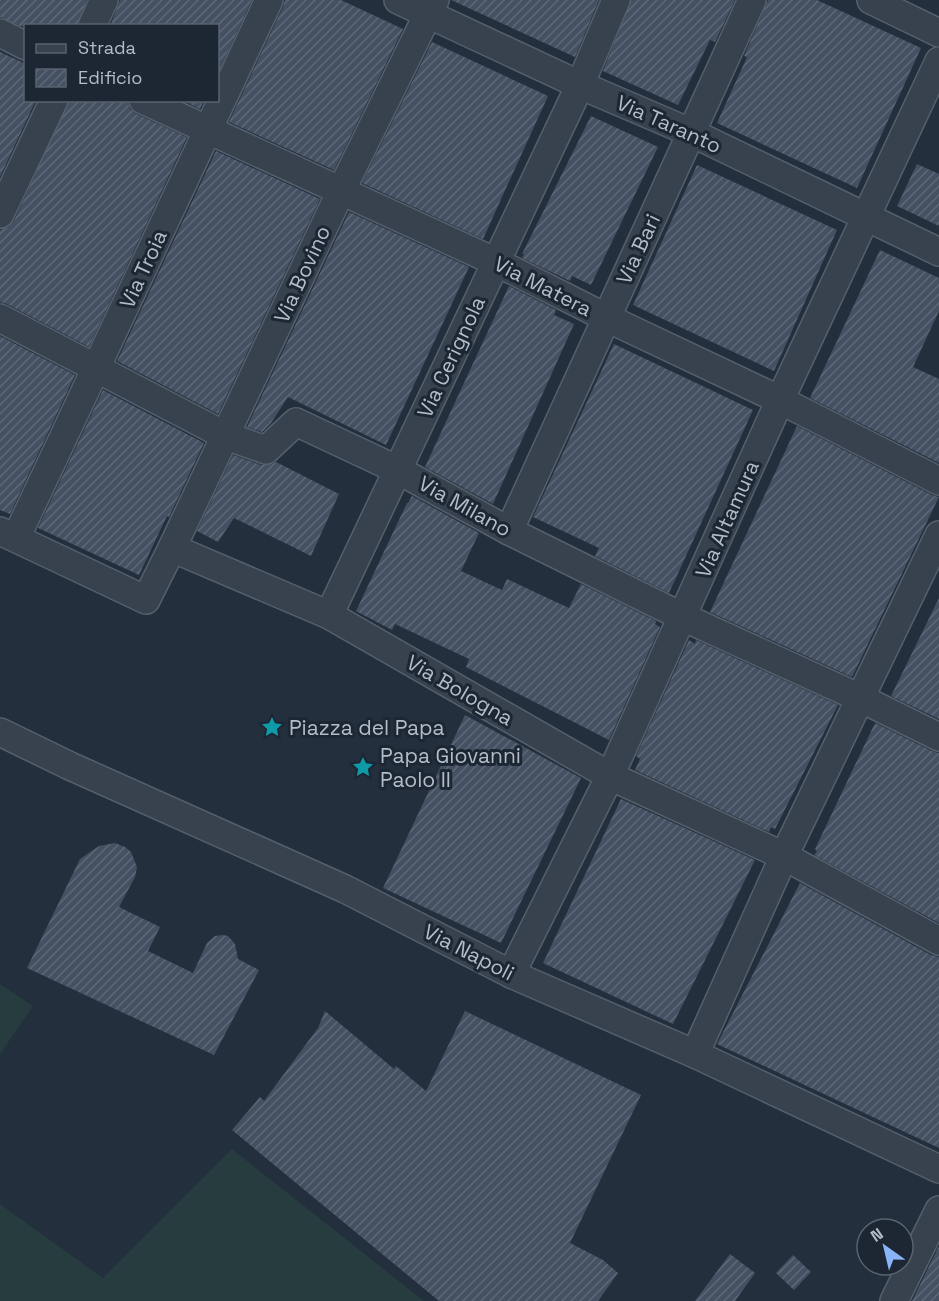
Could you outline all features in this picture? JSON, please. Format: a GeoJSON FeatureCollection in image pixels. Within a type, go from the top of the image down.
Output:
{"type":"FeatureCollection","features":[{"type":"Feature","properties":{"kind":"street"},"geometry":{"type":"LineString","coordinates":[[93,24],[105,0]]}},
{"type":"Feature","properties":{"kind":"street","name":"Via Troia"},"geometry":{"type":"LineString","coordinates":[[8,535],[96,368],[269,0]]}},
{"type":"Feature","properties":{"kind":"street","name":"Via Taranto"},"geometry":{"type":"LineString","coordinates":[[398,0],[432,7],[580,85],[692,133],[939,252]]}},
{"type":"Feature","properties":{"kind":"street","name":"Via Cerignola"},"geometry":{"type":"LineString","coordinates":[[329,615],[580,85],[616,0]]}},
{"type":"Feature","properties":{"kind":"street","name":"Via Bari"},"geometry":{"type":"LineString","coordinates":[[509,531],[752,0]]}},
{"type":"Feature","properties":{"kind":"street"},"geometry":{"type":"LineString","coordinates":[[871,0],[939,33]]}},
{"type":"Feature","properties":{"kind":"street","name":"Via Bovino"},"geometry":{"type":"LineString","coordinates":[[172,549],[341,191],[432,7]]}},
{"type":"Feature","properties":{"kind":"street"},"geometry":{"type":"LineString","coordinates":[[0,33],[24,45]]}},
{"type":"Feature","properties":{"kind":"street","name":"Via Altamura"},"geometry":{"type":"LineString","coordinates":[[512,974],[610,776],[780,400],[939,61]]}},
{"type":"Feature","properties":{"kind":"street"},"geometry":{"type":"LineString","coordinates":[[0,214],[53,102]]}},
{"type":"Feature","properties":{"kind":"street","name":"Via Matera"},"geometry":{"type":"LineString","coordinates":[[147,102],[496,262],[607,318],[780,400],[939,481]]}},
{"type":"Feature","properties":{"kind":"street","name":"Via Milano"},"geometry":{"type":"LineString","coordinates":[[0,318],[226,436],[266,450],[296,422],[398,470],[509,531],[683,617],[939,737]]}},
{"type":"Feature","properties":{"kind":"street"},"geometry":{"type":"LineString","coordinates":[[8,535],[146,600],[172,549]]}},
{"type":"Feature","properties":{"kind":"street"},"geometry":{"type":"LineString","coordinates":[[694,1054],[784,856],[939,535]]}},
{"type":"Feature","properties":{"kind":"street","name":"Via Bologna"},"geometry":{"type":"LineString","coordinates":[[172,549],[329,615],[610,776],[784,856],[939,940]]}},
{"type":"Feature","properties":{"kind":"street","name":"Via Napoli"},"geometry":{"type":"LineString","coordinates":[[0,732],[70,766],[345,889],[512,974],[694,1054],[939,1169]]}},
{"type":"Feature","properties":{"kind":"street"},"geometry":{"type":"LineString","coordinates":[[894,1301],[939,1210]]}},
{"type":"Feature","properties":{"kind":"green space"},"geometry":{"type":"Polygon","coordinates":[[[0,984],[33,1006],[0,1054],[0,984]]]}},
{"type":"Feature","properties":{"kind":"green space"},"geometry":{"type":"Polygon","coordinates":[[[232,1149],[424,1301],[0,1301],[0,1204],[103,1278],[232,1149]]]}},
{"type":"Feature","properties":{"kind":"building"},"geometry":{"type":"Polygon","coordinates":[[[0,0],[87,0],[78,24],[24,24],[20,26],[0,17],[0,0]]]}},
{"type":"Feature","properties":{"kind":"building"},"geometry":{"type":"Polygon","coordinates":[[[120,0],[252,0],[219,71],[219,24],[111,24],[120,0]]]}},
{"type":"Feature","properties":{"kind":"building"},"geometry":{"type":"Polygon","coordinates":[[[285,0],[341,0],[403,29],[334,170],[229,122],[285,0]]]}},
{"type":"Feature","properties":{"kind":"building"},"geometry":{"type":"Polygon","coordinates":[[[451,0],[599,0],[575,57],[451,0]]]}},
{"type":"Feature","properties":{"kind":"building"},"geometry":{"type":"Polygon","coordinates":[[[631,0],[735,0],[715,42],[710,40],[678,105],[603,71],[631,0]]]}},
{"type":"Feature","properties":{"kind":"building"},"geometry":{"type":"Polygon","coordinates":[[[768,0],[817,0],[921,48],[857,188],[717,123],[747,57],[744,56],[768,0]]]}},
{"type":"Feature","properties":{"kind":"building"},"geometry":{"type":"Polygon","coordinates":[[[432,42],[548,96],[483,239],[362,183],[432,42]]]}},
{"type":"Feature","properties":{"kind":"building"},"geometry":{"type":"Polygon","coordinates":[[[0,52],[24,63],[24,102],[35,102],[0,177],[0,52]]]}},
{"type":"Feature","properties":{"kind":"building"},"geometry":{"type":"Polygon","coordinates":[[[68,102],[128,102],[130,109],[136,114],[187,137],[89,347],[0,302],[0,230],[8,227],[14,221],[68,102]]]}},
{"type":"Feature","properties":{"kind":"building"},"geometry":{"type":"Polygon","coordinates":[[[186,102],[203,102],[200,109],[186,102]]]}},
{"type":"Feature","properties":{"kind":"building"},"geometry":{"type":"Polygon","coordinates":[[[591,116],[658,147],[591,285],[572,276],[570,281],[522,258],[524,254],[522,254],[591,116]]]}},
{"type":"Feature","properties":{"kind":"building"},"geometry":{"type":"Polygon","coordinates":[[[216,151],[320,199],[218,414],[117,361],[216,151]]]}},
{"type":"Feature","properties":{"kind":"building"},"geometry":{"type":"Polygon","coordinates":[[[917,164],[939,174],[939,226],[897,206],[917,164]]]}},
{"type":"Feature","properties":{"kind":"building"},"geometry":{"type":"Polygon","coordinates":[[[697,165],[837,230],[774,371],[633,305],[697,165]]]}},
{"type":"Feature","properties":{"kind":"building"},"geometry":{"type":"Polygon","coordinates":[[[349,212],[469,267],[386,445],[288,397],[271,423],[262,432],[247,427],[349,212]]]}},
{"type":"Feature","properties":{"kind":"building"},"geometry":{"type":"Polygon","coordinates":[[[880,250],[939,278],[939,311],[913,367],[939,379],[939,463],[810,398],[880,250]]]}},
{"type":"Feature","properties":{"kind":"building"},"geometry":{"type":"Polygon","coordinates":[[[509,286],[556,310],[554,315],[574,324],[493,504],[425,467],[509,286]]]}},
{"type":"Feature","properties":{"kind":"building"},"geometry":{"type":"Polygon","coordinates":[[[0,336],[75,375],[10,514],[0,510],[0,336]]]}},
{"type":"Feature","properties":{"kind":"building"},"geometry":{"type":"Polygon","coordinates":[[[614,344],[753,410],[669,593],[595,556],[599,548],[533,517],[614,344]]]}},
{"type":"Feature","properties":{"kind":"building"},"geometry":{"type":"Polygon","coordinates":[[[103,390],[204,443],[139,575],[38,528],[103,390]]]}},
{"type":"Feature","properties":{"kind":"building"},"geometry":{"type":"Polygon","coordinates":[[[797,426],[939,497],[852,677],[710,612],[797,426]]]}},
{"type":"Feature","properties":{"kind":"building"},"geometry":{"type":"Polygon","coordinates":[[[233,455],[261,465],[276,462],[339,494],[311,556],[234,518],[218,542],[197,531],[233,455]]]}},
{"type":"Feature","properties":{"kind":"building"},"geometry":{"type":"Polygon","coordinates":[[[412,496],[479,533],[461,571],[502,590],[507,579],[569,608],[581,584],[656,621],[655,624],[660,627],[609,740],[466,667],[469,659],[395,624],[392,630],[356,611],[412,496]]]}},
{"type":"Feature","properties":{"kind":"building"},"geometry":{"type":"Polygon","coordinates":[[[939,598],[939,719],[891,696],[939,598]]]}},
{"type":"Feature","properties":{"kind":"building"},"geometry":{"type":"Polygon","coordinates":[[[689,640],[695,644],[696,640],[838,705],[775,829],[771,827],[769,832],[635,770],[640,759],[636,756],[689,640]]]}},
{"type":"Feature","properties":{"kind":"building"},"geometry":{"type":"Polygon","coordinates":[[[465,715],[581,778],[501,943],[383,888],[465,715]]]}},
{"type":"Feature","properties":{"kind":"building"},"geometry":{"type":"Polygon","coordinates":[[[875,723],[939,753],[939,923],[814,855],[875,723]]]}},
{"type":"Feature","properties":{"kind":"building"},"geometry":{"type":"Polygon","coordinates":[[[621,799],[755,860],[673,1024],[543,963],[621,799]]]}},
{"type":"Feature","properties":{"kind":"building"},"geometry":{"type":"Polygon","coordinates":[[[115,843],[131,852],[137,867],[135,877],[119,907],[160,927],[148,951],[193,973],[207,943],[215,936],[223,935],[228,936],[235,944],[238,959],[259,970],[214,1055],[27,968],[80,859],[99,846],[115,843]]]}},
{"type":"Feature","properties":{"kind":"building"},"geometry":{"type":"Polygon","coordinates":[[[800,883],[931,955],[939,957],[939,1148],[717,1044],[800,883]]]}},
{"type":"Feature","properties":{"kind":"building"},"geometry":{"type":"Polygon","coordinates":[[[325,1011],[394,1069],[396,1066],[426,1091],[465,1011],[641,1095],[570,1243],[603,1260],[618,1273],[598,1301],[439,1301],[232,1130],[260,1097],[264,1101],[318,1028],[325,1011]]]}},
{"type":"Feature","properties":{"kind":"building"},"geometry":{"type":"Polygon","coordinates":[[[939,1246],[939,1301],[912,1301],[939,1246]]]}},
{"type":"Feature","properties":{"kind":"building"},"geometry":{"type":"Polygon","coordinates":[[[730,1254],[755,1273],[735,1301],[695,1301],[730,1254]]]}},
{"type":"Feature","properties":{"kind":"building"},"geometry":{"type":"Polygon","coordinates":[[[793,1255],[811,1272],[794,1290],[776,1273],[793,1255]]]}},
{"type":"Feature","properties":{"kind":"place","name":"Piazza del Papa"},"geometry":{"type":"Point","coordinates":[272,727]}},
{"type":"Feature","properties":{"kind":"place","name":"Papa Giovanni Paolo II"},"geometry":{"type":"Point","coordinates":[363,767]}}]}
